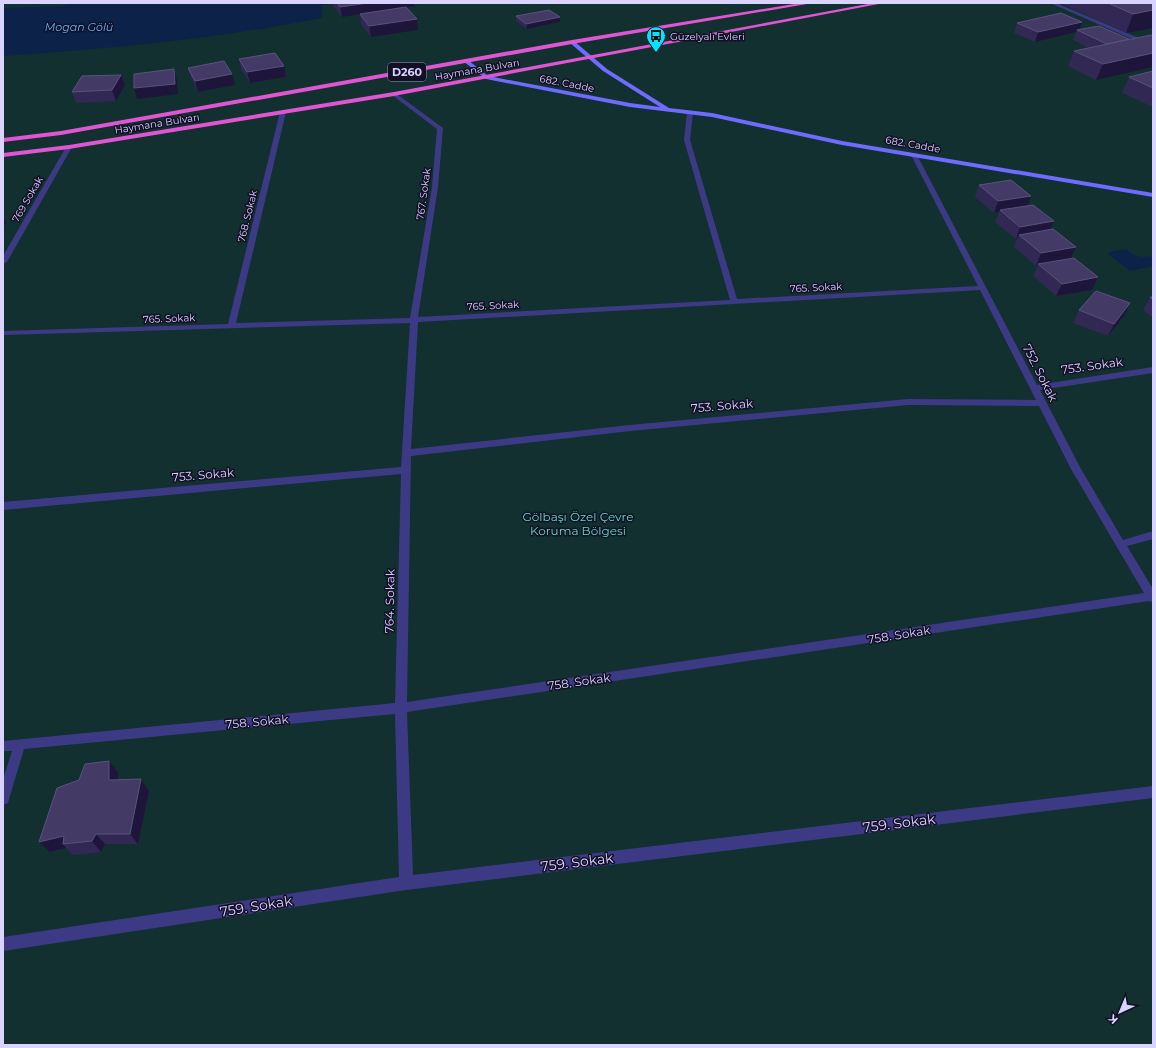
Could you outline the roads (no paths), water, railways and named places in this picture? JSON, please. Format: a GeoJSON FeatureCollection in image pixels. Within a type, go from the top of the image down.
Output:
{"type":"FeatureCollection","features":[{"type":"Feature","properties":{"kind":"highway","name":"Haymana Bulvarı"},"geometry":{"type":"LineString","coordinates":[[3,140],[61,133],[572,42],[810,3]]}},
{"type":"Feature","properties":{"kind":"highway","name":"Haymana Bulvarı"},"geometry":{"type":"LineString","coordinates":[[3,155],[69,147],[394,94],[590,58],[723,31],[881,3]]}},
{"type":"Feature","properties":{"kind":"main road","name":"682. Cadde"},"geometry":{"type":"LineString","coordinates":[[572,42],[590,58],[625,84],[670,110]]}},
{"type":"Feature","properties":{"kind":"main road","name":"682. Cadde"},"geometry":{"type":"LineString","coordinates":[[466,61],[486,77],[630,105],[712,115],[842,143],[1153,195]]}},
{"type":"Feature","properties":{"kind":"street"},"geometry":{"type":"LineString","coordinates":[[1052,3],[1153,46]]}},
{"type":"Feature","properties":{"kind":"street","name":"767. Sokak"},"geometry":{"type":"LineString","coordinates":[[394,94],[440,128],[435,187],[414,320]]}},
{"type":"Feature","properties":{"kind":"street","name":"768. Sokak"},"geometry":{"type":"LineString","coordinates":[[231,326],[283,112]]}},
{"type":"Feature","properties":{"kind":"street"},"geometry":{"type":"LineString","coordinates":[[690,113],[687,140],[734,301]]}},
{"type":"Feature","properties":{"kind":"street","name":"769 Sokak"},"geometry":{"type":"LineString","coordinates":[[3,262],[69,147]]}},
{"type":"Feature","properties":{"kind":"street","name":"752. Sokak"},"geometry":{"type":"LineString","coordinates":[[914,155],[1076,470],[1152,597]]}},
{"type":"Feature","properties":{"kind":"street","name":"765. Sokak"},"geometry":{"type":"LineString","coordinates":[[3,333],[414,320],[983,288]]}},
{"type":"Feature","properties":{"kind":"street","name":"764. Sokak"},"geometry":{"type":"LineString","coordinates":[[406,883],[401,708],[406,453],[414,320]]}},
{"type":"Feature","properties":{"kind":"street","name":"753. Sokak"},"geometry":{"type":"LineString","coordinates":[[1034,388],[1153,370]]}},
{"type":"Feature","properties":{"kind":"street","name":"753. Sokak"},"geometry":{"type":"LineString","coordinates":[[406,453],[638,427],[908,402],[1042,403]]}},
{"type":"Feature","properties":{"kind":"street","name":"753. Sokak"},"geometry":{"type":"LineString","coordinates":[[3,506],[406,470]]}},
{"type":"Feature","properties":{"kind":"street"},"geometry":{"type":"LineString","coordinates":[[1121,544],[1153,535]]}},
{"type":"Feature","properties":{"kind":"street","name":"758. Sokak"},"geometry":{"type":"LineString","coordinates":[[3,746],[401,708],[1152,597]]}},
{"type":"Feature","properties":{"kind":"street"},"geometry":{"type":"LineString","coordinates":[[3,799],[20,744]]}},
{"type":"Feature","properties":{"kind":"street","name":"759. Sokak"},"geometry":{"type":"LineString","coordinates":[[3,944],[406,883],[1153,792]]}},
{"type":"Feature","properties":{"kind":"water","name":"Mogan Gölü"},"geometry":{"type":"Polygon","coordinates":[[[75,3],[338,3],[322,5],[322,18],[243,32],[84,50],[3,56],[3,8],[60,6],[75,3]]]}},
{"type":"Feature","properties":{"kind":"water"},"geometry":{"type":"Polygon","coordinates":[[[1126,249],[1132,254],[1138,256],[1153,256],[1153,266],[1130,271],[1108,254],[1109,252],[1126,249]]]}},
{"type":"Feature","properties":{"kind":"place","name":"Güzelyalı Evleri"},"geometry":{"type":"Point","coordinates":[656,53]}},
{"type":"Feature","properties":{"kind":"park label","name":"Gölbaşı Özel Çevre Koruma Bölgesi"},"geometry":{"type":"Point","coordinates":[578,524]}}]}
